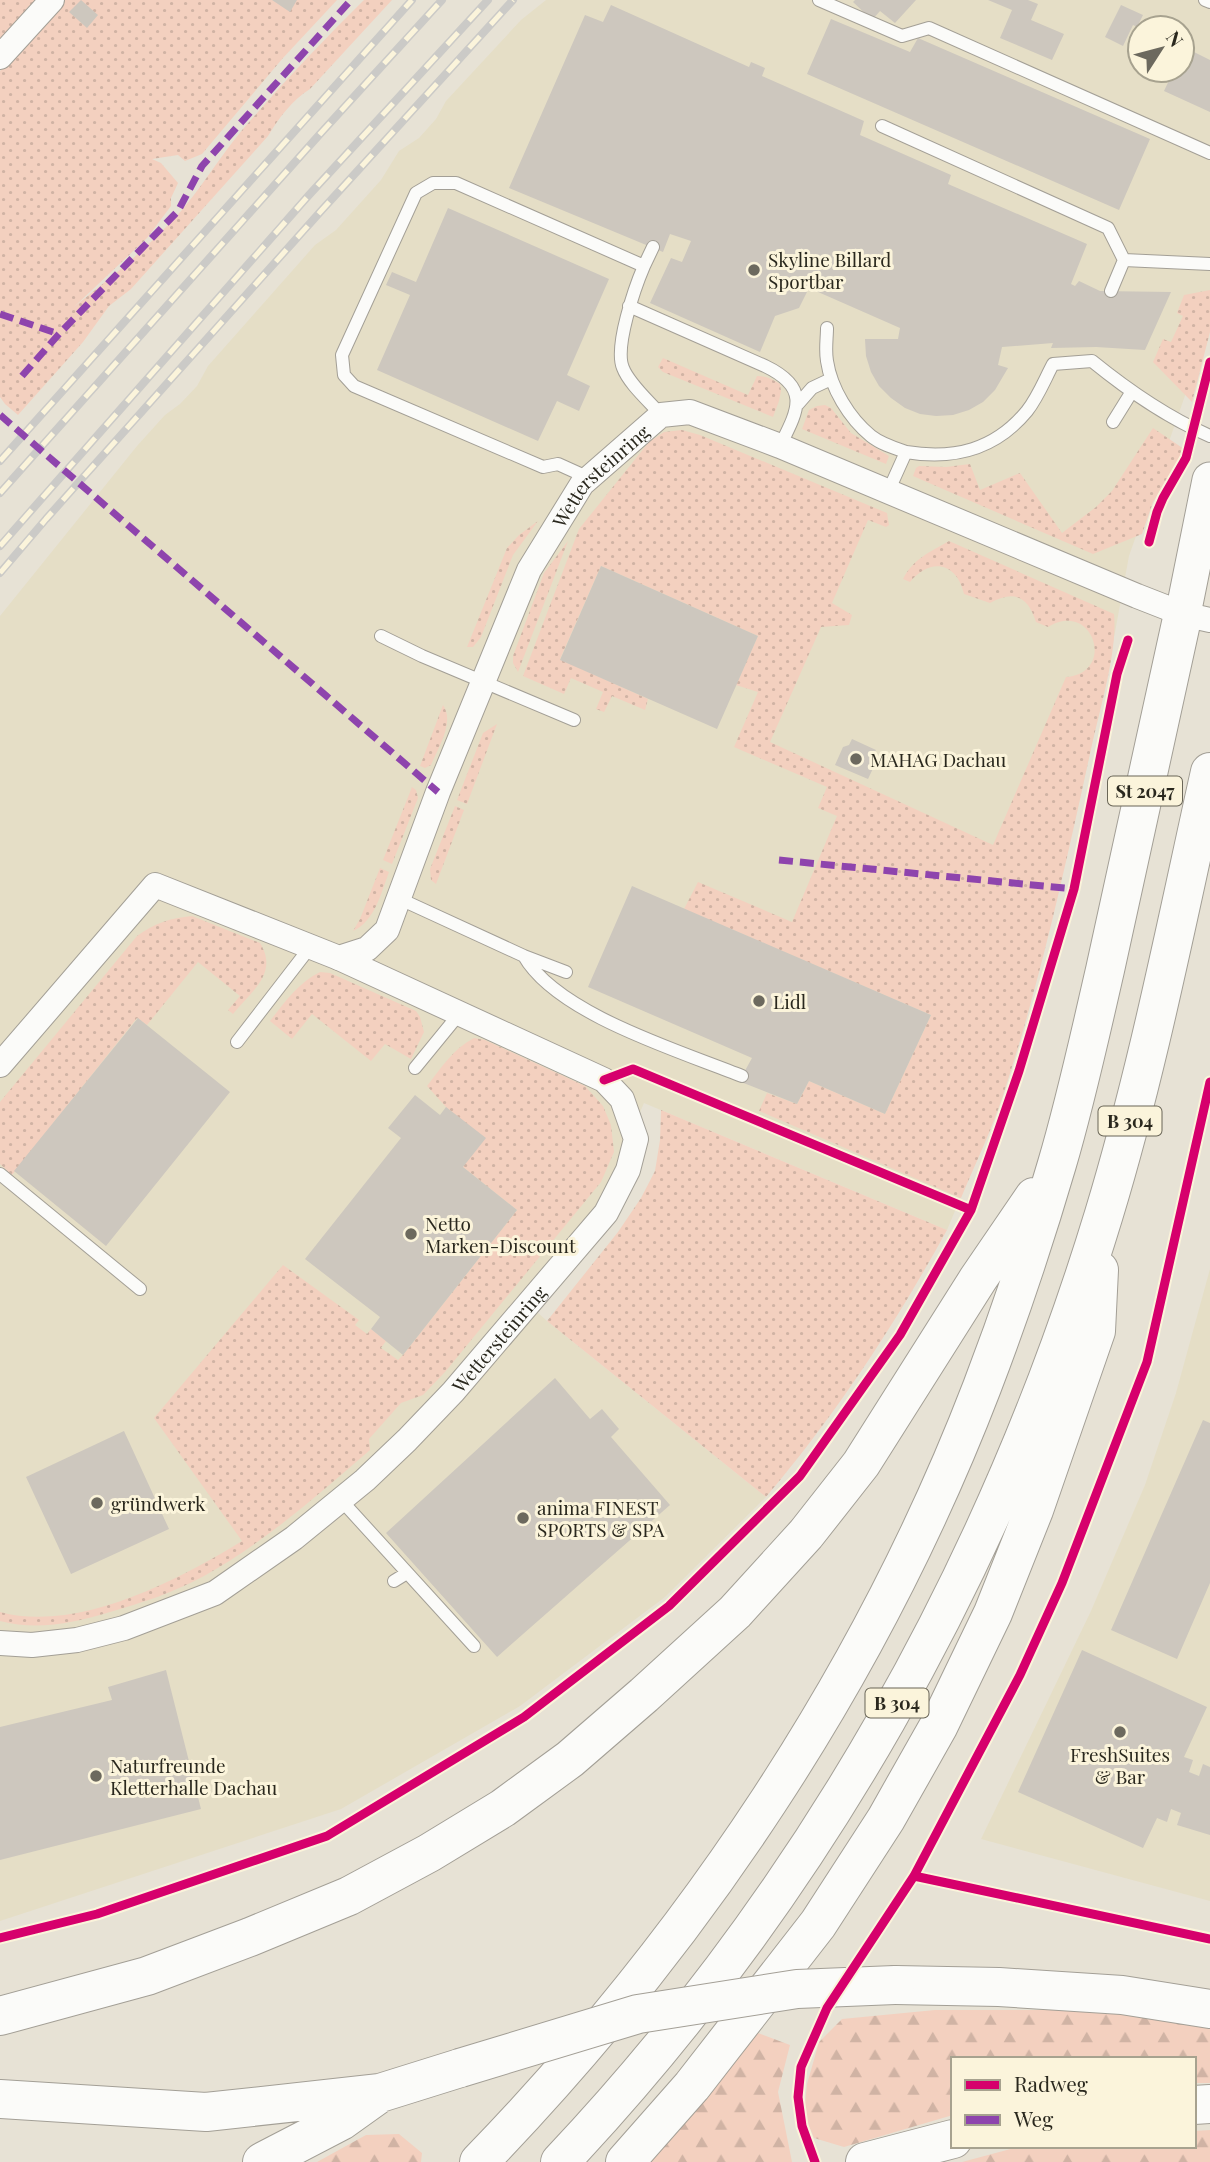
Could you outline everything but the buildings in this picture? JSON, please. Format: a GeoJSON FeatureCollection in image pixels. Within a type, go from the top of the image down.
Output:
{"type":"FeatureCollection","features":[{"type":"Feature","properties":{"kind":"highway","name":"St 2047"},"geometry":{"type":"LineString","coordinates":[[1098,999],[1127,877],[1196,617]]}},
{"type":"Feature","properties":{"kind":"highway","name":"St 2047"},"geometry":{"type":"LineString","coordinates":[[1154,1021],[1210,772]]}},
{"type":"Feature","properties":{"kind":"highway","name":"B 304"},"geometry":{"type":"LineString","coordinates":[[479,2162],[546,2091],[659,1955],[722,1872],[825,1710],[887,1598],[983,1386],[1057,1163],[1098,999]]}},
{"type":"Feature","properties":{"kind":"highway","name":"B 304"},"geometry":{"type":"LineString","coordinates":[[560,2162],[649,2061],[766,1911],[832,1811],[897,1702],[940,1621],[999,1498],[1056,1355],[1102,1219],[1154,1021]]}},
{"type":"Feature","properties":{"kind":"highway"},"geometry":{"type":"LineString","coordinates":[[0,2016],[147,1976],[349,1896],[429,1853],[503,1808],[570,1759],[735,1612],[806,1534],[861,1464],[978,1279],[1057,1163]]}},
{"type":"Feature","properties":{"kind":"highway"},"geometry":{"type":"LineString","coordinates":[[625,2162],[692,2086],[818,1924],[886,1819],[938,1727],[998,1600],[1034,1510],[1096,1331],[1102,1219]]}},
{"type":"Feature","properties":{"kind":"highway"},"geometry":{"type":"LineString","coordinates":[[0,2099],[206,2112],[380,2093],[638,2014],[797,1989],[895,1985],[999,1987],[1122,1995],[1210,2009]]}},
{"type":"Feature","properties":{"kind":"highway"},"geometry":{"type":"LineString","coordinates":[[262,2162],[341,2121],[380,2093]]}},
{"type":"Feature","properties":{"kind":"highway"},"geometry":{"type":"LineString","coordinates":[[865,2162],[951,2140]]}},
{"type":"Feature","properties":{"kind":"main road","name":"St 2047"},"geometry":{"type":"LineString","coordinates":[[1196,617],[1210,480]]}},
{"type":"Feature","properties":{"kind":"street"},"geometry":{"type":"LineString","coordinates":[[0,57],[52,0]]}},
{"type":"Feature","properties":{"kind":"street","name":"Wettersteinring"},"geometry":{"type":"LineString","coordinates":[[340,958],[367,949],[387,930],[438,792],[529,570],[582,484],[661,415],[690,412],[780,446],[1196,617]]}},
{"type":"Feature","properties":{"kind":"street","name":"Wettersteinring"},"geometry":{"type":"LineString","coordinates":[[0,1065],[155,885],[340,958],[604,1080],[622,1099],[636,1139],[628,1170],[606,1213],[487,1354],[407,1440],[294,1538],[215,1593],[124,1628],[77,1640],[32,1645],[0,1643]]}},
{"type":"Feature","properties":{"kind":"lane"},"geometry":{"type":"LineString","coordinates":[[819,0],[902,36],[929,28],[1210,153]]}},
{"type":"Feature","properties":{"kind":"lane"},"geometry":{"type":"LineString","coordinates":[[881,126],[1108,228],[1124,260],[1111,291]]}},
{"type":"Feature","properties":{"kind":"lane"},"geometry":{"type":"LineString","coordinates":[[589,478],[558,464],[544,467],[355,386],[344,375],[342,355],[416,193],[433,183],[456,183],[644,266]]}},
{"type":"Feature","properties":{"kind":"lane"},"geometry":{"type":"LineString","coordinates":[[653,247],[629,306],[622,337],[622,367],[661,415]]}},
{"type":"Feature","properties":{"kind":"lane"},"geometry":{"type":"LineString","coordinates":[[1124,260],[1210,264]]}},
{"type":"Feature","properties":{"kind":"lane"},"geometry":{"type":"LineString","coordinates":[[629,306],[774,370],[796,392],[798,404]]}},
{"type":"Feature","properties":{"kind":"lane"},"geometry":{"type":"LineString","coordinates":[[827,328],[826,358],[831,379],[842,401],[871,435],[906,452],[930,456],[954,454],[991,442],[1011,427],[1028,409],[1053,364],[1092,361],[1131,393],[1210,436]]}},
{"type":"Feature","properties":{"kind":"lane"},"geometry":{"type":"LineString","coordinates":[[1092,361],[1096,347]]}},
{"type":"Feature","properties":{"kind":"lane"},"geometry":{"type":"LineString","coordinates":[[780,446],[798,404],[812,388],[831,379]]}},
{"type":"Feature","properties":{"kind":"lane"},"geometry":{"type":"LineString","coordinates":[[1114,422],[1131,393]]}},
{"type":"Feature","properties":{"kind":"lane"},"geometry":{"type":"LineString","coordinates":[[888,492],[906,452]]}},
{"type":"Feature","properties":{"kind":"lane"},"geometry":{"type":"LineString","coordinates":[[381,636],[574,720]]}},
{"type":"Feature","properties":{"kind":"lane"},"geometry":{"type":"LineString","coordinates":[[400,899],[524,956],[566,972]]}},
{"type":"Feature","properties":{"kind":"lane"},"geometry":{"type":"LineString","coordinates":[[237,1042],[311,946]]}},
{"type":"Feature","properties":{"kind":"lane"},"geometry":{"type":"LineString","coordinates":[[524,956],[531,967],[569,1001],[615,1024],[742,1076]]}},
{"type":"Feature","properties":{"kind":"lane"},"geometry":{"type":"LineString","coordinates":[[415,1068],[460,1013]]}},
{"type":"Feature","properties":{"kind":"lane"},"geometry":{"type":"LineString","coordinates":[[0,1174],[140,1289]]}},
{"type":"Feature","properties":{"kind":"lane"},"geometry":{"type":"LineString","coordinates":[[341,1500],[474,1646]]}},
{"type":"Feature","properties":{"kind":"lane"},"geometry":{"type":"LineString","coordinates":[[394,1581],[407,1573]]}},
{"type":"Feature","properties":{"kind":"shaded area"},"geometry":{"type":"Polygon","coordinates":[[[546,0],[1210,0],[1210,324],[1129,556],[1080,799],[1039,970],[1003,1096],[947,1230],[644,1103],[598,1208],[526,1302],[766,1497],[665,1597],[520,1706],[341,1809],[0,1921],[0,616],[137,446],[165,415],[197,386],[208,366],[315,245],[336,230],[381,180],[399,151],[419,138],[436,119],[446,101],[521,20],[546,0]]]}},
{"type":"Feature","properties":{"kind":"shaded area"},"geometry":{"type":"Polygon","coordinates":[[[1210,1269],[1210,1901],[981,1839],[1091,1611],[1145,1485],[1176,1393],[1210,1269]]]}},
{"type":"Feature","properties":{"kind":"green space"},"geometry":{"type":"Polygon","coordinates":[[[0,0],[40,0],[0,44],[0,0]]]}},
{"type":"Feature","properties":{"kind":"green space"},"geometry":{"type":"Polygon","coordinates":[[[64,0],[337,0],[283,58],[202,154],[185,161],[178,155],[152,159],[161,163],[178,183],[171,198],[171,206],[147,238],[74,307],[130,261],[170,223],[243,129],[302,63],[364,0],[392,0],[310,89],[281,116],[268,136],[131,289],[109,306],[83,342],[18,415],[0,397],[0,71],[64,0]]]}},
{"type":"Feature","properties":{"kind":"green space"},"geometry":{"type":"Polygon","coordinates":[[[1210,290],[1210,332],[1192,402],[1153,362],[1163,339],[1171,342],[1183,316],[1177,313],[1184,295],[1210,290]]]}},
{"type":"Feature","properties":{"kind":"green space"},"geometry":{"type":"Polygon","coordinates":[[[663,358],[748,395],[757,376],[780,384],[779,401],[773,417],[663,372],[658,367],[663,358]]]}},
{"type":"Feature","properties":{"kind":"green space"},"geometry":{"type":"Polygon","coordinates":[[[825,405],[831,408],[851,433],[889,456],[886,464],[802,429],[809,410],[825,405]]]}},
{"type":"Feature","properties":{"kind":"green space"},"geometry":{"type":"Polygon","coordinates":[[[1153,428],[1184,449],[1153,502],[1142,534],[1093,554],[913,476],[919,466],[970,464],[980,490],[1020,473],[1062,533],[1112,491],[1153,428]]]}},
{"type":"Feature","properties":{"kind":"green space"},"geometry":{"type":"Polygon","coordinates":[[[682,430],[700,435],[887,513],[889,525],[886,527],[868,520],[832,603],[852,615],[849,625],[821,627],[770,742],[993,845],[1066,677],[1082,673],[1091,664],[1095,652],[1093,640],[1087,629],[1077,622],[1064,621],[1048,627],[1036,622],[1029,606],[1019,598],[1006,597],[990,603],[964,594],[955,575],[942,567],[926,569],[910,582],[903,579],[917,561],[949,541],[1114,614],[1113,645],[1107,681],[1041,967],[999,1108],[961,1198],[759,1111],[767,1093],[797,1104],[809,1081],[885,1114],[931,1015],[684,909],[698,882],[792,922],[837,816],[818,808],[827,787],[734,747],[758,692],[736,685],[758,636],[601,566],[560,659],[648,699],[645,710],[612,696],[604,712],[596,709],[603,692],[571,678],[564,694],[523,676],[579,529],[649,442],[664,432],[682,430]]]}},
{"type":"Feature","properties":{"kind":"green space"},"geometry":{"type":"Polygon","coordinates":[[[538,521],[513,555],[481,637],[473,647],[467,647],[507,548],[538,521]]]}},
{"type":"Feature","properties":{"kind":"green space"},"geometry":{"type":"Polygon","coordinates":[[[568,541],[518,672],[513,656],[544,573],[568,541]]]}},
{"type":"Feature","properties":{"kind":"green space"},"geometry":{"type":"Polygon","coordinates":[[[443,705],[447,719],[444,735],[431,765],[425,768],[420,766],[443,705]]]}},
{"type":"Feature","properties":{"kind":"green space"},"geometry":{"type":"Polygon","coordinates":[[[497,724],[467,804],[457,800],[483,733],[497,724]]]}},
{"type":"Feature","properties":{"kind":"green space"},"geometry":{"type":"Polygon","coordinates":[[[412,787],[418,798],[392,864],[383,860],[412,787]]]}},
{"type":"Feature","properties":{"kind":"green space"},"geometry":{"type":"Polygon","coordinates":[[[455,806],[464,810],[436,884],[431,880],[430,869],[455,806]]]}},
{"type":"Feature","properties":{"kind":"green space"},"geometry":{"type":"Polygon","coordinates":[[[380,868],[389,872],[380,897],[367,921],[353,931],[360,919],[380,868]]]}},
{"type":"Feature","properties":{"kind":"green space"},"geometry":{"type":"Polygon","coordinates":[[[192,916],[260,943],[266,964],[260,982],[233,1014],[228,1010],[240,996],[198,962],[147,1025],[137,1018],[12,1175],[0,1164],[0,1102],[137,936],[163,922],[192,916]]]}},
{"type":"Feature","properties":{"kind":"green space"},"geometry":{"type":"Polygon","coordinates":[[[320,972],[330,973],[416,1011],[424,1032],[411,1059],[385,1044],[371,1061],[312,1014],[292,1039],[270,1021],[299,987],[320,972]]]}},
{"type":"Feature","properties":{"kind":"green space"},"geometry":{"type":"Polygon","coordinates":[[[474,1038],[485,1040],[585,1086],[603,1106],[611,1125],[614,1152],[601,1182],[445,1372],[423,1395],[401,1403],[369,1439],[370,1450],[270,1533],[204,1576],[134,1605],[55,1624],[28,1625],[0,1621],[0,1612],[30,1617],[61,1615],[126,1599],[188,1572],[242,1541],[154,1418],[283,1265],[359,1320],[355,1325],[367,1334],[371,1329],[386,1341],[381,1348],[398,1360],[403,1355],[517,1210],[463,1167],[446,1107],[427,1086],[454,1053],[474,1038]]]}},
{"type":"Feature","properties":{"kind":"green space"},"geometry":{"type":"Polygon","coordinates":[[[661,1110],[947,1230],[863,1368],[817,1433],[766,1497],[547,1321],[618,1232],[641,1198],[655,1171],[661,1110]]]}},
{"type":"Feature","properties":{"kind":"green space"},"geometry":{"type":"Polygon","coordinates":[[[935,2010],[1103,2010],[1210,2027],[1210,2083],[1196,2083],[1196,2057],[951,2057],[951,2116],[844,2147],[814,2138],[804,2114],[807,2084],[819,2042],[842,2019],[935,2010]]]}},
{"type":"Feature","properties":{"kind":"green space"},"geometry":{"type":"Polygon","coordinates":[[[758,2033],[790,2045],[778,2092],[792,2162],[648,2162],[681,2128],[758,2033]]]}},
{"type":"Feature","properties":{"kind":"green space"},"geometry":{"type":"Polygon","coordinates":[[[1210,2130],[1210,2162],[962,2162],[1014,2148],[1196,2148],[1196,2131],[1210,2130]]]}},
{"type":"Feature","properties":{"kind":"green space"},"geometry":{"type":"Polygon","coordinates":[[[399,2134],[422,2153],[421,2162],[317,2162],[366,2135],[399,2134]]]}},
{"type":"Feature","properties":{"kind":"railway"},"geometry":{"type":"LineString","coordinates":[[0,461],[412,0]]}},
{"type":"Feature","properties":{"kind":"railway"},"geometry":{"type":"LineString","coordinates":[[0,493],[442,0]]}},
{"type":"Feature","properties":{"kind":"railway"},"geometry":{"type":"LineString","coordinates":[[0,546],[309,195],[488,0]]}},
{"type":"Feature","properties":{"kind":"railway"},"geometry":{"type":"LineString","coordinates":[[0,573],[321,211],[513,0]]}},
{"type":"Feature","properties":{"kind":"marked path"},"geometry":{"type":"LineString","coordinates":[[22,376],[178,211],[202,166],[351,0]]}},
{"type":"Feature","properties":{"kind":"marked path"},"geometry":{"type":"LineString","coordinates":[[0,314],[59,334]]}},
{"type":"Feature","properties":{"kind":"marked path"},"geometry":{"type":"LineString","coordinates":[[0,415],[438,792]]}},
{"type":"Feature","properties":{"kind":"marked path"},"geometry":{"type":"LineString","coordinates":[[779,860],[1074,889]]}},
{"type":"Feature","properties":{"kind":"cycle path"},"geometry":{"type":"LineString","coordinates":[[1149,542],[1163,498],[1186,458],[1210,362]]}},
{"type":"Feature","properties":{"kind":"cycle path"},"geometry":{"type":"LineString","coordinates":[[0,1938],[97,1914],[327,1836],[524,1717],[669,1606],[800,1476],[900,1335],[971,1210],[1019,1071],[1074,889],[1117,674],[1128,640]]}},
{"type":"Feature","properties":{"kind":"cycle path"},"geometry":{"type":"LineString","coordinates":[[604,1080],[633,1069],[971,1210]]}},
{"type":"Feature","properties":{"kind":"cycle path"},"geometry":{"type":"LineString","coordinates":[[815,2162],[802,2126],[798,2097],[801,2067],[827,2008],[914,1876],[1020,1675],[1062,1583],[1147,1362],[1210,1082]]}},
{"type":"Feature","properties":{"kind":"cycle path"},"geometry":{"type":"LineString","coordinates":[[914,1876],[1210,1939]]}},
{"type":"Feature","properties":{"kind":"place","name":"Skyline Billard Sportbar"},"geometry":{"type":"Point","coordinates":[754,270]}},
{"type":"Feature","properties":{"kind":"place","name":"MAHAG Dachau"},"geometry":{"type":"Point","coordinates":[856,759]}},
{"type":"Feature","properties":{"kind":"place","name":"Lidl"},"geometry":{"type":"Point","coordinates":[759,1001]}},
{"type":"Feature","properties":{"kind":"place","name":"Netto Marken-Discount"},"geometry":{"type":"Point","coordinates":[411,1234]}},
{"type":"Feature","properties":{"kind":"place","name":"gründwerk"},"geometry":{"type":"Point","coordinates":[97,1503]}},
{"type":"Feature","properties":{"kind":"place","name":"anima FINEST SPORTS & SPA"},"geometry":{"type":"Point","coordinates":[523,1518]}},
{"type":"Feature","properties":{"kind":"place","name":"FreshSuites & Bar"},"geometry":{"type":"Point","coordinates":[1120,1732]}},
{"type":"Feature","properties":{"kind":"place","name":"Naturfreunde Kletterhalle Dachau"},"geometry":{"type":"Point","coordinates":[96,1776]}}]}
